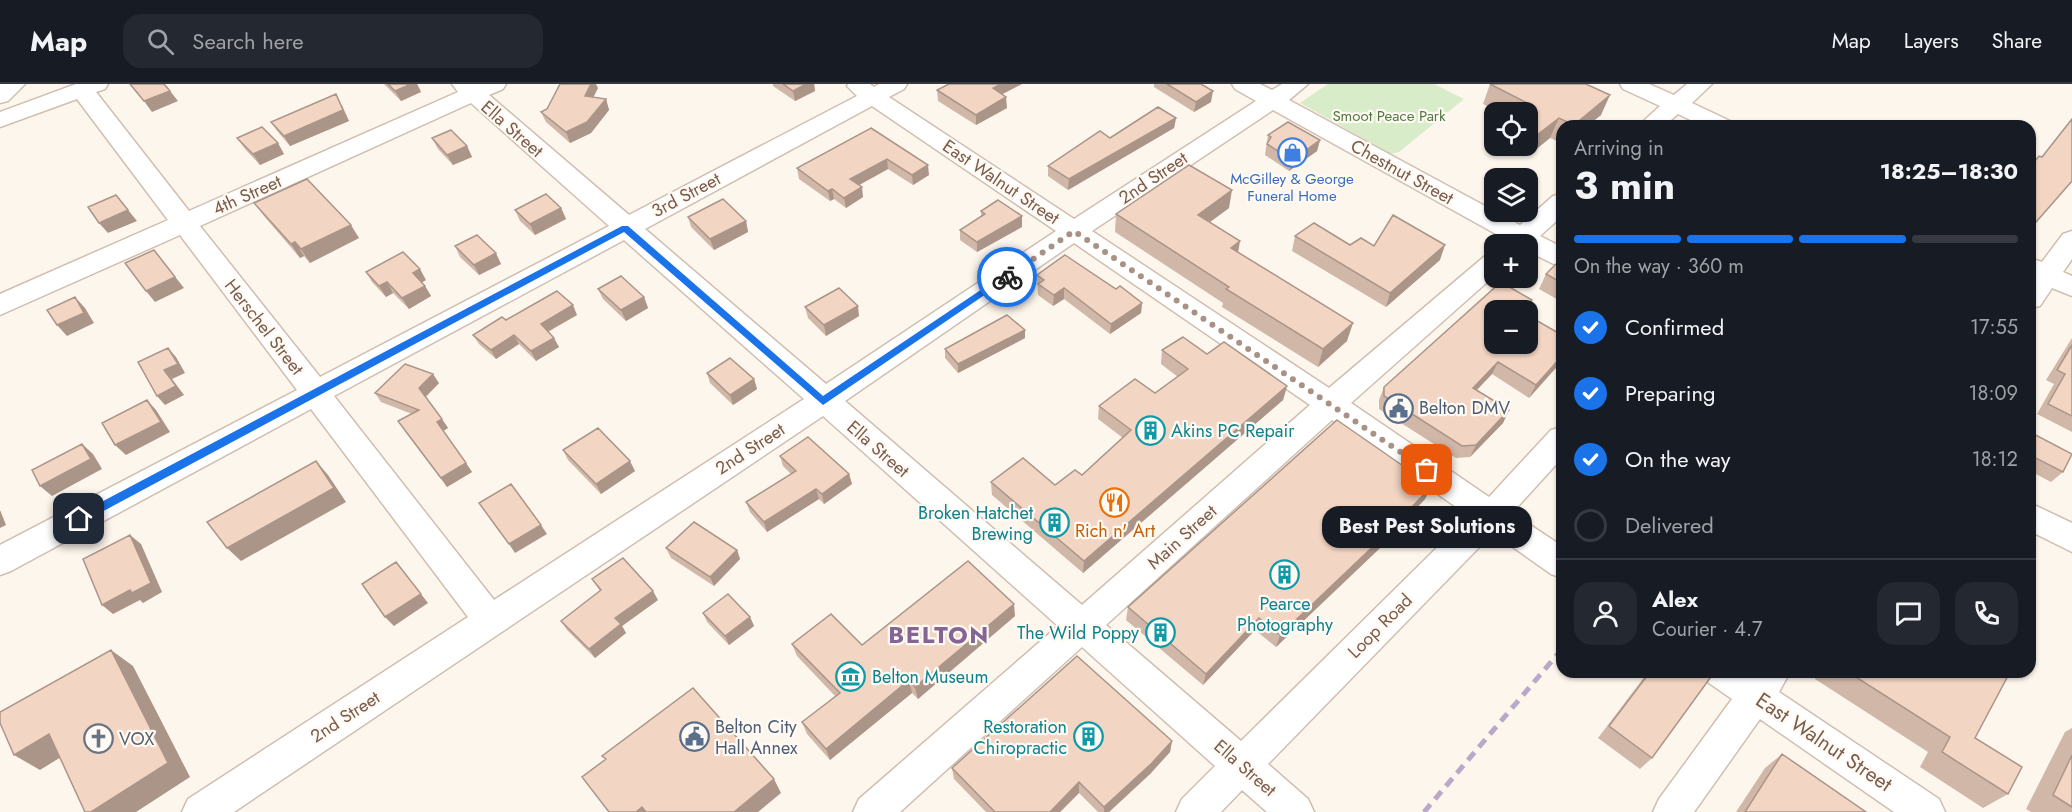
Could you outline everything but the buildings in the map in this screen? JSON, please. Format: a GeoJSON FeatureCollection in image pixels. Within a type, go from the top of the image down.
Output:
{"type":"FeatureCollection","features":[{"type":"Feature","properties":{"kind":"street"},"geometry":{"type":"LineString","coordinates":[[0,96],[14,84]]}},
{"type":"Feature","properties":{"kind":"street","name":"Chestnut Street"},"geometry":{"type":"LineString","coordinates":[[1243,84],[1285,92],[1508,234]]}},
{"type":"Feature","properties":{"kind":"street"},"geometry":{"type":"LineString","coordinates":[[1631,84],[1709,120]]}},
{"type":"Feature","properties":{"kind":"street"},"geometry":{"type":"LineString","coordinates":[[1657,120],[1701,84]]}},
{"type":"Feature","properties":{"kind":"street"},"geometry":{"type":"LineString","coordinates":[[0,120],[89,87]]}},
{"type":"Feature","properties":{"kind":"street","name":"Herschel Street"},"geometry":{"type":"LineString","coordinates":[[89,87],[184,223],[491,621]]}},
{"type":"Feature","properties":{"kind":"street","name":"4th Street"},"geometry":{"type":"LineString","coordinates":[[0,305],[184,223],[477,87]]}},
{"type":"Feature","properties":{"kind":"street","name":"Ella Street"},"geometry":{"type":"LineString","coordinates":[[477,87],[625,228],[1295,812]]}},
{"type":"Feature","properties":{"kind":"street","name":"3rd Street"},"geometry":{"type":"LineString","coordinates":[[0,561],[625,228],[875,88]]}},
{"type":"Feature","properties":{"kind":"street","name":"East Walnut Street"},"geometry":{"type":"LineString","coordinates":[[875,88],[1074,231],[1556,560]]}},
{"type":"Feature","properties":{"kind":"street","name":"2nd Street"},"geometry":{"type":"LineString","coordinates":[[201,812],[1285,92]]}},
{"type":"Feature","properties":{"kind":"street"},"geometry":{"type":"LineString","coordinates":[[1527,234],[1556,207]]}},
{"type":"Feature","properties":{"kind":"street"},"geometry":{"type":"LineString","coordinates":[[2072,240],[2038,271],[2072,287]]}},
{"type":"Feature","properties":{"kind":"street","name":"Chestnut Street"},"geometry":{"type":"LineString","coordinates":[[1538,249],[1556,256]]}},
{"type":"Feature","properties":{"kind":"street","name":"Main Street"},"geometry":{"type":"LineString","coordinates":[[872,812],[1082,628],[1329,403],[1484,271]]}},
{"type":"Feature","properties":{"kind":"street","name":"Loop Road"},"geometry":{"type":"LineString","coordinates":[[1195,812],[1491,515],[1556,445]]}},
{"type":"Feature","properties":{"kind":"street"},"geometry":{"type":"LineString","coordinates":[[2036,519],[2072,539]]}},
{"type":"Feature","properties":{"kind":"street","name":"East Walnut Street"},"geometry":{"type":"LineString","coordinates":[[1743,678],[1765,684],[1926,812]]}},
{"type":"Feature","properties":{"kind":"street"},"geometry":{"type":"LineString","coordinates":[[1672,812],[1765,684]]}},
{"type":"Feature","properties":{"kind":"green space","name":"Smoot Peace Park"},"geometry":{"type":"Polygon","coordinates":[[[1328,84],[1434,84],[1464,99],[1399,152],[1391,154],[1300,103],[1328,84]]]}},
{"type":"Feature","properties":{"kind":"railway"},"geometry":{"type":"LineString","coordinates":[[1424,812],[1556,656]]}},
{"type":"Feature","properties":{"kind":"way so far"},"geometry":{"type":"LineString","coordinates":[[1007,277],[1074,231],[1427,470]]}},
{"type":"Feature","properties":{"kind":"place","name":"McGilley & George Funeral Home"},"geometry":{"type":"Point","coordinates":[1292,152]}},
{"type":"Feature","properties":{"kind":"place","name":"Belton DMV"},"geometry":{"type":"Point","coordinates":[1398,408]}},
{"type":"Feature","properties":{"kind":"place","name":"Akins PC Repair"},"geometry":{"type":"Point","coordinates":[1150,431]}},
{"type":"Feature","properties":{"kind":"place","name":"Best Pest Solutions"},"geometry":{"type":"Point","coordinates":[1427,470]}},
{"type":"Feature","properties":{"kind":"place","name":"Rich n' Art"},"geometry":{"type":"Point","coordinates":[1115,502]}},
{"type":"Feature","properties":{"kind":"place","name":"Broken Hatchet Brewing"},"geometry":{"type":"Point","coordinates":[1054,523]}},
{"type":"Feature","properties":{"kind":"place","name":"Pearce Photography"},"geometry":{"type":"Point","coordinates":[1285,575]}},
{"type":"Feature","properties":{"kind":"place","name":"The Wild Poppy"},"geometry":{"type":"Point","coordinates":[1160,633]}},
{"type":"Feature","properties":{"kind":"place","name":"Belton Museum"},"geometry":{"type":"Point","coordinates":[851,677]}},
{"type":"Feature","properties":{"kind":"place","name":"Belton City Hall Annex"},"geometry":{"type":"Point","coordinates":[694,737]}},
{"type":"Feature","properties":{"kind":"place","name":"Restoration Chiropractic"},"geometry":{"type":"Point","coordinates":[1088,737]}},
{"type":"Feature","properties":{"kind":"place","name":"VOX"},"geometry":{"type":"Point","coordinates":[98,739]}},
{"type":"Feature","properties":{"kind":"district","name":"BELTON"},"geometry":{"type":"Point","coordinates":[939,634]}},
{"type":"Feature","properties":{"kind":"route"},"geometry":{"type":"LineString","coordinates":[[79,519],[625,228],[823,401],[1007,277]]}}]}
